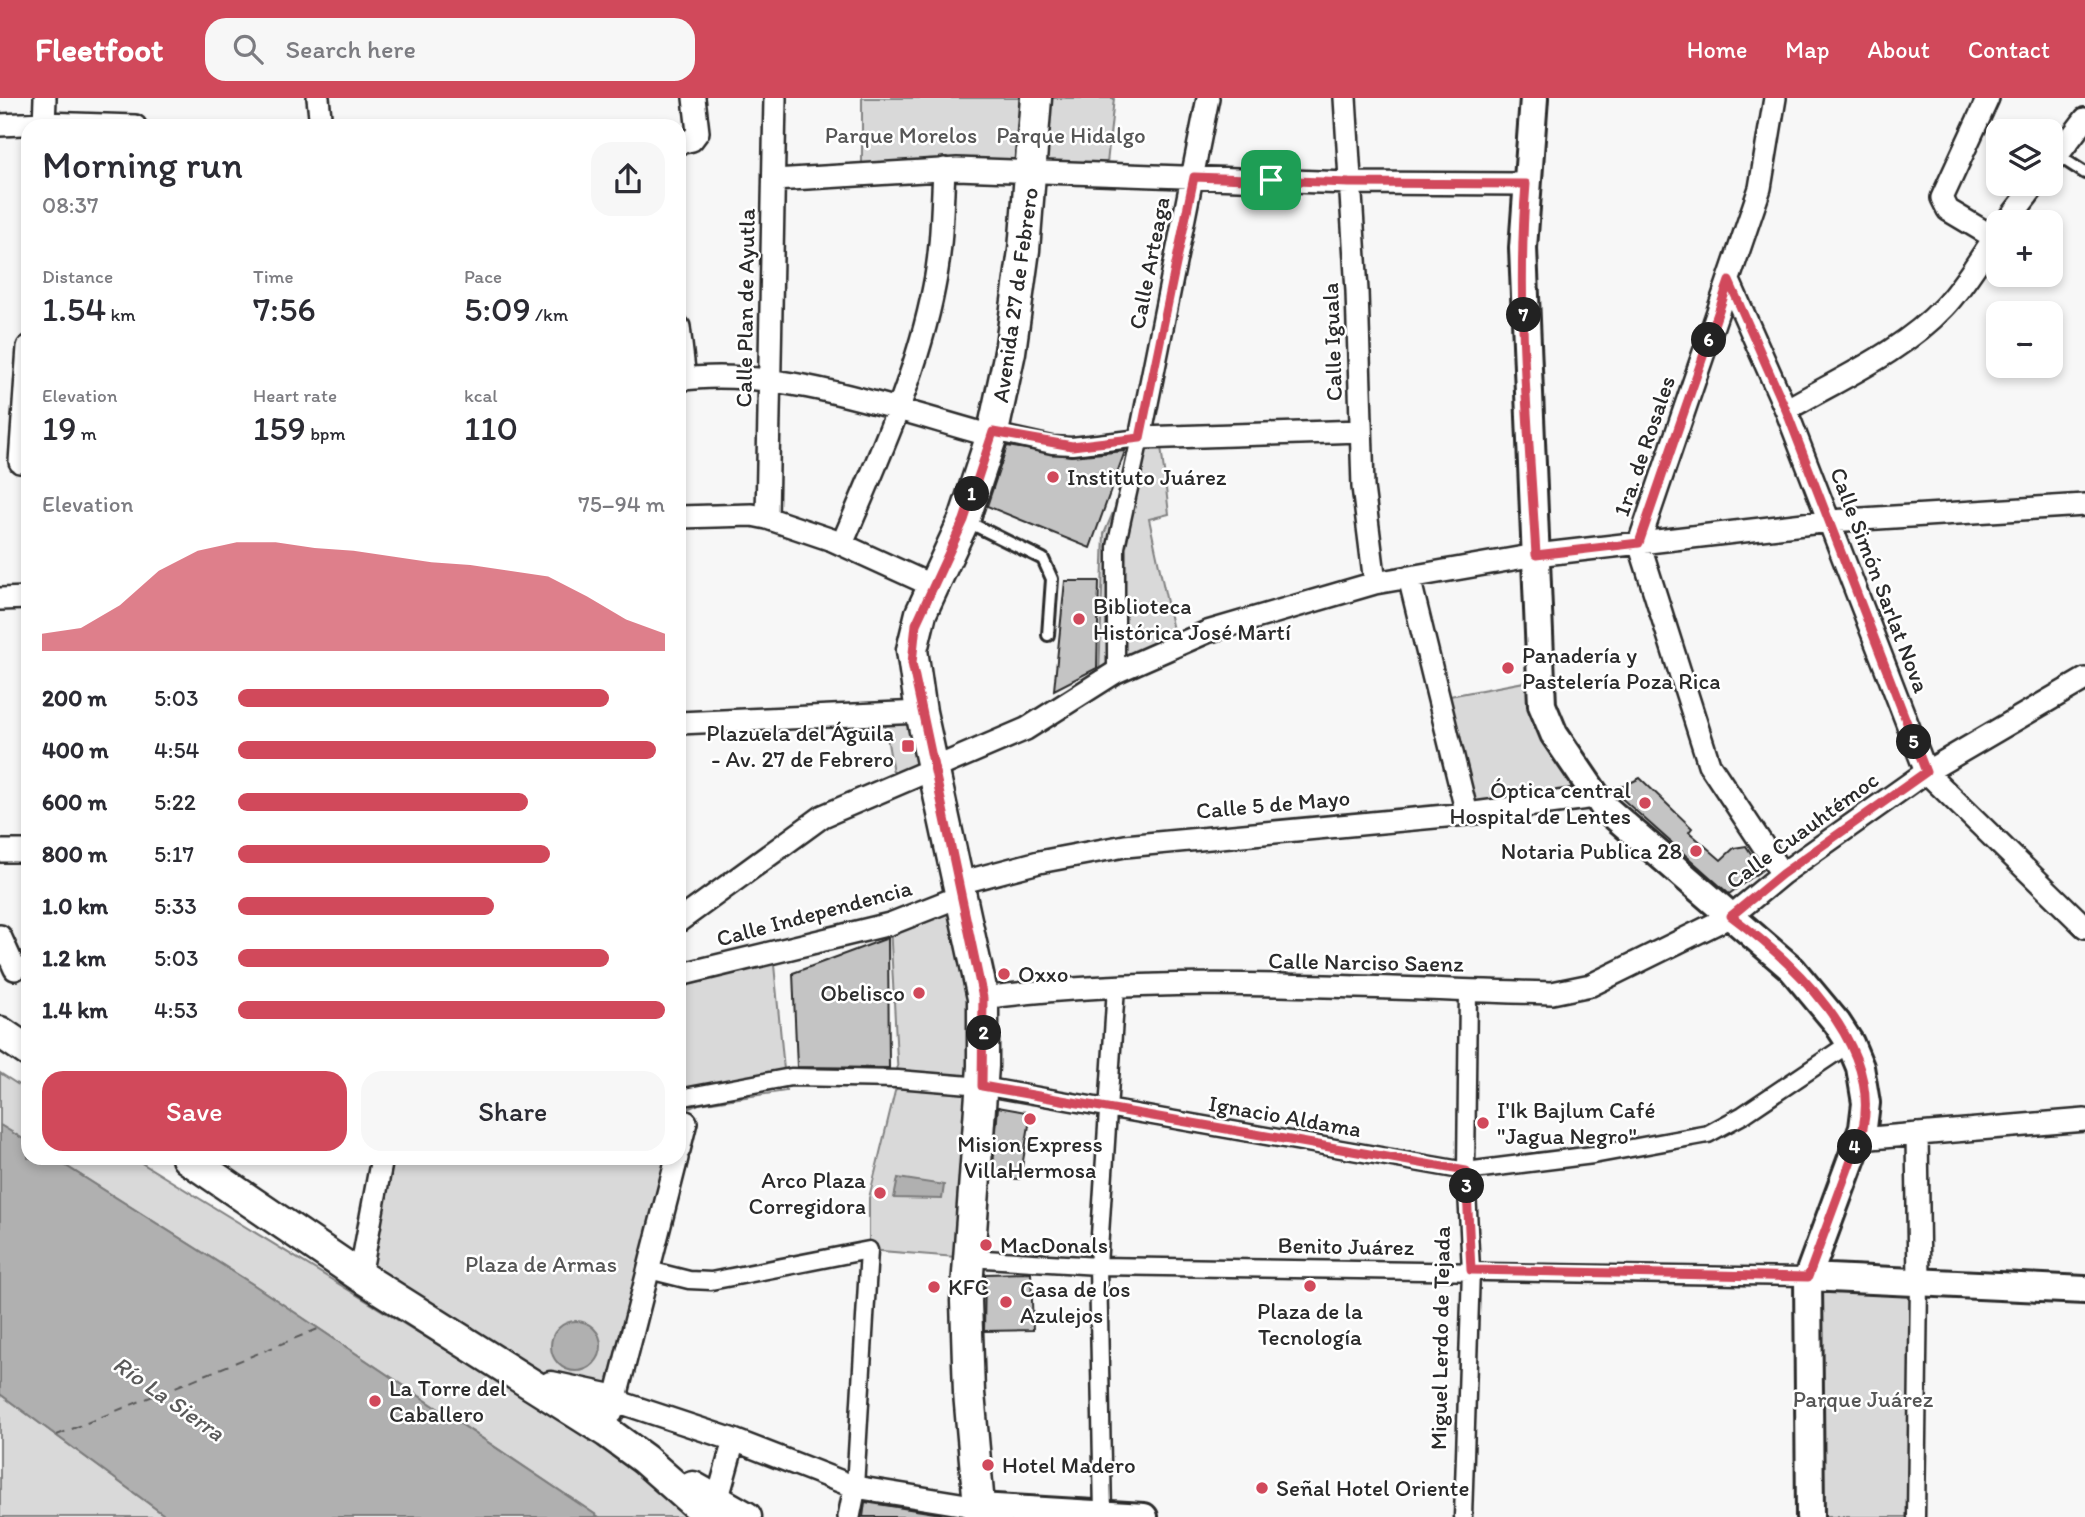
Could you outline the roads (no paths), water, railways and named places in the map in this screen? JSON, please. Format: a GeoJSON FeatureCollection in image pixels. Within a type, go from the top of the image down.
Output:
{"type":"FeatureCollection","features":[{"type":"Feature","properties":{"kind":"main road","name":"Avenida 27 de Febrero"},"geometry":{"type":"LineString","coordinates":[[980,1512],[969,1393],[966,1301],[982,1086],[983,998],[920,712],[912,650],[916,624],[964,520],[993,434],[1010,352],[1033,171],[1036,98]]}},
{"type":"Feature","properties":{"kind":"main road"},"geometry":{"type":"LineString","coordinates":[[0,1032],[21,1046]]}},
{"type":"Feature","properties":{"kind":"main road"},"geometry":{"type":"LineString","coordinates":[[197,1165],[360,1276],[607,1432],[713,1512],[746,1517]]}},
{"type":"Feature","properties":{"kind":"main road"},"geometry":{"type":"LineString","coordinates":[[532,1383],[616,1401]]}},
{"type":"Feature","properties":{"kind":"street"},"geometry":{"type":"LineString","coordinates":[[44,119],[45,98]]}},
{"type":"Feature","properties":{"kind":"street"},"geometry":{"type":"LineString","coordinates":[[318,98],[320,119]]}},
{"type":"Feature","properties":{"kind":"street"},"geometry":{"type":"LineString","coordinates":[[686,141],[692,140],[698,132],[694,98]]}},
{"type":"Feature","properties":{"kind":"street","name":"Calle Plan de Ayutla"},"geometry":{"type":"LineString","coordinates":[[767,518],[775,98]]}},
{"type":"Feature","properties":{"kind":"street","name":"Calle Arteaga"},"geometry":{"type":"LineString","coordinates":[[1140,438],[1208,98]]}},
{"type":"Feature","properties":{"kind":"street","name":"Calle Iguala"},"geometry":{"type":"LineString","coordinates":[[1345,98],[1363,487],[1375,583]]}},
{"type":"Feature","properties":{"kind":"street"},"geometry":{"type":"LineString","coordinates":[[1534,98],[1523,248],[1524,330],[1542,705],[1547,722],[1589,788],[1613,817],[1792,969],[1850,1043],[1865,1090],[1865,1116],[1858,1139],[1808,1277],[1812,1517],[1803,1517]]}},
{"type":"Feature","properties":{"kind":"street","name":"1ra. de Rosales"},"geometry":{"type":"LineString","coordinates":[[1775,98],[1764,170],[1639,543],[1709,764],[1782,874]]}},
{"type":"Feature","properties":{"kind":"street"},"geometry":{"type":"LineString","coordinates":[[1986,225],[1948,210],[1942,198],[1988,98]]}},
{"type":"Feature","properties":{"kind":"street"},"geometry":{"type":"LineString","coordinates":[[2063,148],[2085,119]]}},
{"type":"Feature","properties":{"kind":"street"},"geometry":{"type":"LineString","coordinates":[[0,125],[21,125]]}},
{"type":"Feature","properties":{"kind":"street"},"geometry":{"type":"LineString","coordinates":[[774,180],[944,169],[1349,183],[1526,184]]}},
{"type":"Feature","properties":{"kind":"street"},"geometry":{"type":"LineString","coordinates":[[842,544],[898,410],[935,284],[944,169]]}},
{"type":"Feature","properties":{"kind":"street"},"geometry":{"type":"LineString","coordinates":[[2016,210],[2027,196]]}},
{"type":"Feature","properties":{"kind":"street"},"geometry":{"type":"LineString","coordinates":[[1786,410],[1889,350],[1930,321],[1958,291],[1986,251]]}},
{"type":"Feature","properties":{"kind":"street","name":"Calle Simón Sarlat Nova"},"geometry":{"type":"LineString","coordinates":[[1729,281],[1786,410],[1926,772],[2085,927]]}},
{"type":"Feature","properties":{"kind":"street"},"geometry":{"type":"LineString","coordinates":[[686,379],[710,377],[771,382],[815,390],[993,434],[1072,446],[1140,438],[1361,431]]}},
{"type":"Feature","properties":{"kind":"street"},"geometry":{"type":"LineString","coordinates":[[16,462],[21,414]]}},
{"type":"Feature","properties":{"kind":"street"},"geometry":{"type":"LineString","coordinates":[[1116,672],[1116,547],[1140,438]]}},
{"type":"Feature","properties":{"kind":"street"},"geometry":{"type":"LineString","coordinates":[[686,916],[822,816],[1026,729],[1116,672],[1207,632],[1375,583],[1536,555],[1830,521],[2085,505]]}},
{"type":"Feature","properties":{"kind":"street"},"geometry":{"type":"LineString","coordinates":[[686,517],[752,515],[767,518],[842,544],[933,586]]}},
{"type":"Feature","properties":{"kind":"street"},"geometry":{"type":"LineString","coordinates":[[1409,577],[1468,814]]}},
{"type":"Feature","properties":{"kind":"street"},"geometry":{"type":"LineString","coordinates":[[0,599],[21,598]]}},
{"type":"Feature","properties":{"kind":"street","name":"Calle Cuauhtémoc"},"geometry":{"type":"LineString","coordinates":[[1731,916],[1782,874],[1926,772],[2085,679]]}},
{"type":"Feature","properties":{"kind":"street"},"geometry":{"type":"LineString","coordinates":[[686,723],[920,712]]}},
{"type":"Feature","properties":{"kind":"street","name":"Calle 5 de Mayo"},"geometry":{"type":"LineString","coordinates":[[960,889],[1050,860],[1125,846],[1468,814],[1589,788]]}},
{"type":"Feature","properties":{"kind":"street"},"geometry":{"type":"LineString","coordinates":[[0,850],[21,851]]}},
{"type":"Feature","properties":{"kind":"street","name":"Calle Independencia"},"geometry":{"type":"LineString","coordinates":[[686,973],[890,924],[960,889]]}},
{"type":"Feature","properties":{"kind":"street","name":"Calle Narciso Saenz"},"geometry":{"type":"LineString","coordinates":[[983,998],[1116,986],[1552,993],[1580,989],[1731,916]]}},
{"type":"Feature","properties":{"kind":"street"},"geometry":{"type":"LineString","coordinates":[[0,936],[14,969]]}},
{"type":"Feature","properties":{"kind":"street"},"geometry":{"type":"LineString","coordinates":[[1103,1514],[1098,1266],[1116,986]]}},
{"type":"Feature","properties":{"kind":"street","name":"Miguel Lerdo de Tejada"},"geometry":{"type":"LineString","coordinates":[[1463,1517],[1471,1270],[1466,1171],[1468,991]]}},
{"type":"Feature","properties":{"kind":"street","name":"Ignacio Aldama"},"geometry":{"type":"LineString","coordinates":[[686,1097],[791,1077],[898,1079],[982,1086],[1466,1171],[1593,1155],[1708,1134],[1743,1115],[1850,1043]]}},
{"type":"Feature","properties":{"kind":"street"},"geometry":{"type":"LineString","coordinates":[[1858,1139],[2085,1120]]}},
{"type":"Feature","properties":{"kind":"street"},"geometry":{"type":"LineString","coordinates":[[1916,1517],[1919,1281],[1917,1135]]}},
{"type":"Feature","properties":{"kind":"street"},"geometry":{"type":"LineString","coordinates":[[360,1276],[381,1165]]}},
{"type":"Feature","properties":{"kind":"street"},"geometry":{"type":"LineString","coordinates":[[607,1432],[675,1165]]}},
{"type":"Feature","properties":{"kind":"street"},"geometry":{"type":"LineString","coordinates":[[649,1269],[689,1280],[711,1281],[869,1250],[855,1487],[849,1517]]}},
{"type":"Feature","properties":{"kind":"street","name":"Benito Juárez"},"geometry":{"type":"LineString","coordinates":[[968,1258],[1098,1266],[1808,1277]]}},
{"type":"Feature","properties":{"kind":"street"},"geometry":{"type":"LineString","coordinates":[[1808,1277],[2085,1290]]}},
{"type":"Feature","properties":{"kind":"street"},"geometry":{"type":"LineString","coordinates":[[616,1401],[734,1440],[855,1487],[980,1512],[1144,1517]]}},
{"type":"Feature","properties":{"kind":"street"},"geometry":{"type":"LineString","coordinates":[[713,1512],[734,1440]]}},
{"type":"Feature","properties":{"kind":"lane"},"geometry":{"type":"LineString","coordinates":[[2063,164],[2085,173]]}},
{"type":"Feature","properties":{"kind":"lane"},"geometry":{"type":"LineString","coordinates":[[964,520],[1043,559],[1052,579],[1048,635]]}},
{"type":"Feature","properties":{"kind":"lane"},"geometry":{"type":"LineString","coordinates":[[1574,743],[1589,788]]}},
{"type":"Feature","properties":{"kind":"water","name":"Río La Sierra"},"geometry":{"type":"Polygon","coordinates":[[[0,1125],[21,1138],[21,1165],[64,1165],[254,1285],[599,1517],[167,1517],[0,1394],[0,1125]]]}},
{"type":"Feature","properties":{"kind":"water"},"geometry":{"type":"Polygon","coordinates":[[[898,1178],[944,1185],[942,1199],[894,1198],[898,1178]]]}},
{"type":"Feature","properties":{"kind":"water"},"geometry":{"type":"Polygon","coordinates":[[[576,1321],[594,1328],[601,1346],[594,1364],[576,1371],[558,1364],[551,1346],[558,1328],[576,1321]]]}},
{"type":"Feature","properties":{"kind":"place","name":"Instituto Juárez"},"geometry":{"type":"Point","coordinates":[1053,477]}},
{"type":"Feature","properties":{"kind":"place","name":"Biblioteca Histórica José Martí"},"geometry":{"type":"Point","coordinates":[1079,619]}},
{"type":"Feature","properties":{"kind":"place","name":"Panadería y Pastelería Poza Rica"},"geometry":{"type":"Point","coordinates":[1508,668]}},
{"type":"Feature","properties":{"kind":"place","name":"Plazuela del Águila - Av. 27 de Febrero"},"geometry":{"type":"Point","coordinates":[908,746]}},
{"type":"Feature","properties":{"kind":"place","name":"Óptica central Hospital de Lentes"},"geometry":{"type":"Point","coordinates":[1645,803]}},
{"type":"Feature","properties":{"kind":"place","name":"Notaria Publica 28"},"geometry":{"type":"Point","coordinates":[1696,851]}},
{"type":"Feature","properties":{"kind":"place","name":"Oxxo"},"geometry":{"type":"Point","coordinates":[1004,974]}},
{"type":"Feature","properties":{"kind":"place","name":"Obelisco"},"geometry":{"type":"Point","coordinates":[919,993]}},
{"type":"Feature","properties":{"kind":"place","name":"Mision Express VillaHermosa"},"geometry":{"type":"Point","coordinates":[1030,1119]}},
{"type":"Feature","properties":{"kind":"place","name":"I'Ik Bajlum Café \"Jagua Negro\""},"geometry":{"type":"Point","coordinates":[1483,1123]}},
{"type":"Feature","properties":{"kind":"place","name":"Arco Plaza Corregidora"},"geometry":{"type":"Point","coordinates":[880,1193]}},
{"type":"Feature","properties":{"kind":"place","name":"MacDonals"},"geometry":{"type":"Point","coordinates":[986,1245]}},
{"type":"Feature","properties":{"kind":"place","name":"Plaza de la Tecnología"},"geometry":{"type":"Point","coordinates":[1310,1286]}},
{"type":"Feature","properties":{"kind":"place","name":"KFC"},"geometry":{"type":"Point","coordinates":[934,1287]}},
{"type":"Feature","properties":{"kind":"place","name":"Casa de los Azulejos"},"geometry":{"type":"Point","coordinates":[1006,1302]}},
{"type":"Feature","properties":{"kind":"place","name":"La Torre del Caballero"},"geometry":{"type":"Point","coordinates":[375,1401]}},
{"type":"Feature","properties":{"kind":"place","name":"Hotel Madero"},"geometry":{"type":"Point","coordinates":[988,1465]}},
{"type":"Feature","properties":{"kind":"place","name":"Señal Hotel Oriente"},"geometry":{"type":"Point","coordinates":[1262,1488]}},
{"type":"Feature","properties":{"kind":"park label","name":"Parque Morelos"},"geometry":{"type":"Point","coordinates":[901,135]}},
{"type":"Feature","properties":{"kind":"park label","name":"Parque Hidalgo"},"geometry":{"type":"Point","coordinates":[1071,135]}},
{"type":"Feature","properties":{"kind":"park label","name":"Plaza de Armas"},"geometry":{"type":"Point","coordinates":[541,1264]}},
{"type":"Feature","properties":{"kind":"park label","name":"Parque Juárez"},"geometry":{"type":"Point","coordinates":[1863,1399]}}]}
